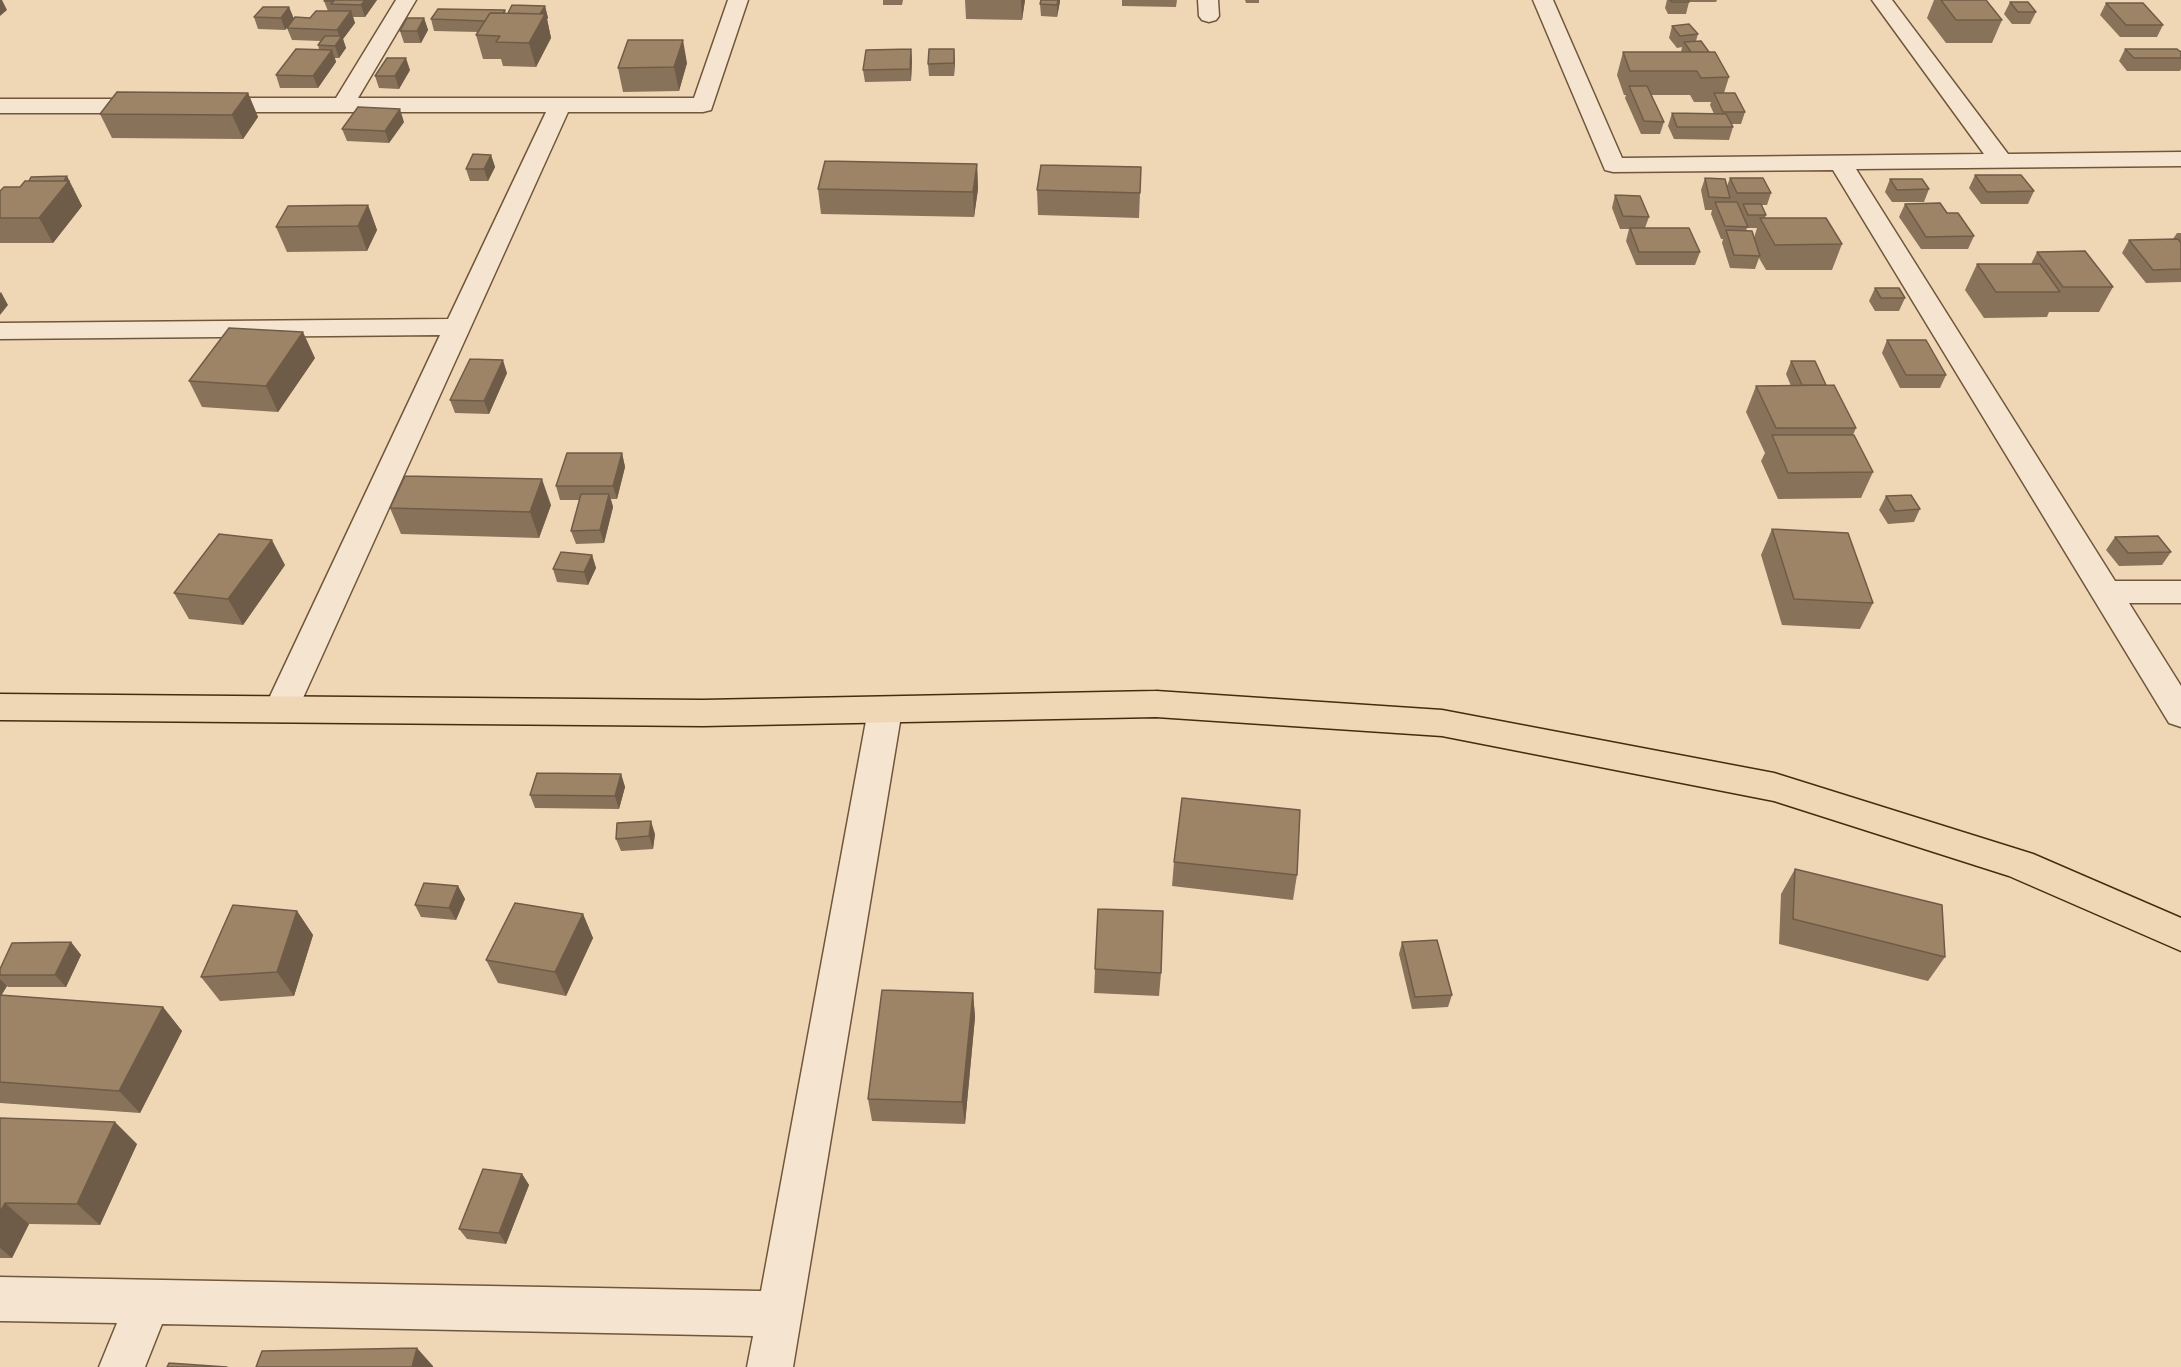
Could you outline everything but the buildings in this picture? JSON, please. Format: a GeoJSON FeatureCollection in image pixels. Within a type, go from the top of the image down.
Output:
{"type":"FeatureCollection","features":[{"type":"Feature","properties":{"kind":"main road"},"geometry":{"type":"LineString","coordinates":[[0,707],[703,713],[1156,704],[1442,723],[1774,787],[2020,865],[2181,935]]}},
{"type":"Feature","properties":{"kind":"street"},"geometry":{"type":"LineString","coordinates":[[343,105],[406,0]]}},
{"type":"Feature","properties":{"kind":"street"},"geometry":{"type":"LineString","coordinates":[[0,106],[703,105],[738,0]]}},
{"type":"Feature","properties":{"kind":"street"},"geometry":{"type":"LineString","coordinates":[[1543,0],[1613,165],[2170,160],[2181,185]]}},
{"type":"Feature","properties":{"kind":"street"},"geometry":{"type":"LineString","coordinates":[[1882,0],[2001,161]]}},
{"type":"Feature","properties":{"kind":"street"},"geometry":{"type":"LineString","coordinates":[[281,709],[560,105]]}},
{"type":"Feature","properties":{"kind":"street"},"geometry":{"type":"LineString","coordinates":[[1840,162],[2181,714]]}},
{"type":"Feature","properties":{"kind":"street"},"geometry":{"type":"LineString","coordinates":[[0,331],[457,327]]}},
{"type":"Feature","properties":{"kind":"street"},"geometry":{"type":"LineString","coordinates":[[2106,592],[2181,592]]}},
{"type":"Feature","properties":{"kind":"street"},"geometry":{"type":"LineString","coordinates":[[771,1367],[885,710]]}},
{"type":"Feature","properties":{"kind":"street"},"geometry":{"type":"LineString","coordinates":[[0,1299],[780,1314]]}},
{"type":"Feature","properties":{"kind":"street"},"geometry":{"type":"LineString","coordinates":[[122,1367],[150,1301]]}}]}
